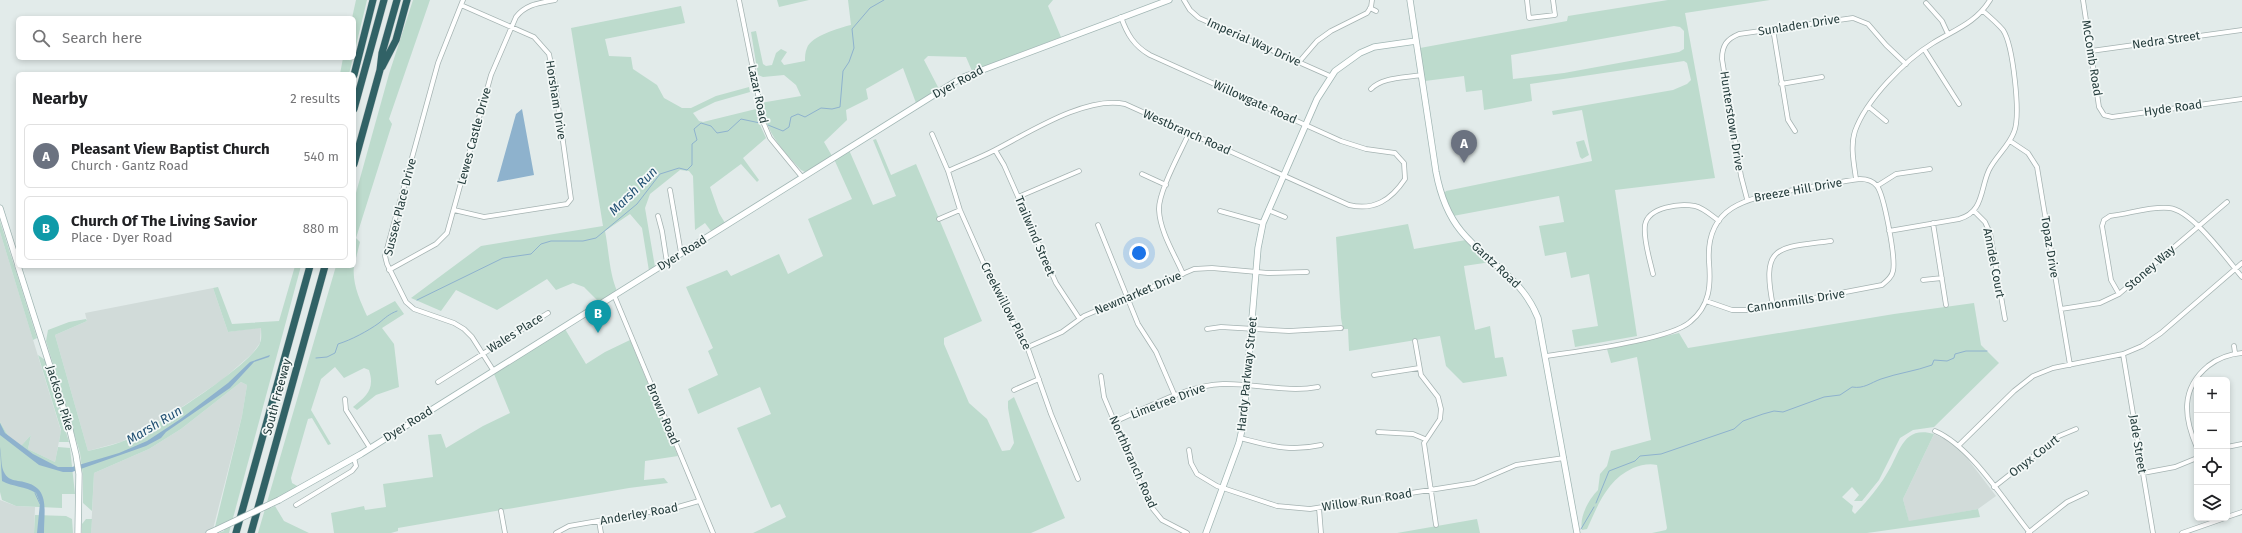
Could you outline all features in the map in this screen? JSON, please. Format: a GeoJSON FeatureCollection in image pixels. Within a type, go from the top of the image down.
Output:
{"type":"FeatureCollection","features":[{"type":"Feature","properties":{"kind":"highway"},"geometry":{"type":"LineString","coordinates":[[355,72],[373,0]]}},
{"type":"Feature","properties":{"kind":"highway"},"geometry":{"type":"LineString","coordinates":[[356,102],[384,0]]}},
{"type":"Feature","properties":{"kind":"highway"},"geometry":{"type":"LineString","coordinates":[[356,157],[380,70],[382,53],[397,0]]}},
{"type":"Feature","properties":{"kind":"highway"},"geometry":{"type":"LineString","coordinates":[[380,70],[396,40],[407,0]]}},
{"type":"Feature","properties":{"kind":"highway","name":"South Freeway"},"geometry":{"type":"LineString","coordinates":[[236,533],[309,268]]}},
{"type":"Feature","properties":{"kind":"highway","name":"South Freeway"},"geometry":{"type":"LineString","coordinates":[[251,533],[324,268]]}},
{"type":"Feature","properties":{"kind":"main road","name":"Dyer Road"},"geometry":{"type":"LineString","coordinates":[[209,533],[280,500],[354,458],[968,74],[1169,0]]}},
{"type":"Feature","properties":{"kind":"main road","name":"Gantz Road"},"geometry":{"type":"LineString","coordinates":[[1410,1],[1436,172],[1445,206],[1465,237],[1511,276],[1531,302],[1541,325],[1577,533]]}},
{"type":"Feature","properties":{"kind":"main road","name":"Hardy Parkway Street"},"geometry":{"type":"LineString","coordinates":[[1206,533],[1240,438],[1256,272],[1263,223],[1267,210],[1305,124],[1330,76],[1346,61],[1367,49],[1416,40]]}},
{"type":"Feature","properties":{"kind":"main road","name":"Jackson Pike"},"geometry":{"type":"LineString","coordinates":[[0,208],[16,259]]}},
{"type":"Feature","properties":{"kind":"main road","name":"Jackson Pike"},"geometry":{"type":"LineString","coordinates":[[19,268],[69,426],[76,454],[79,474],[78,533]]}},
{"type":"Feature","properties":{"kind":"street","name":"Sussex Place Drive"},"geometry":{"type":"LineString","coordinates":[[463,0],[438,63],[385,256],[390,270],[410,306],[454,323],[472,337],[493,370]]}},
{"type":"Feature","properties":{"kind":"street","name":"Lewes Castle Drive"},"geometry":{"type":"LineString","coordinates":[[390,270],[442,240],[454,210],[491,75],[516,17],[523,10],[542,1],[555,0]]}},
{"type":"Feature","properties":{"kind":"street","name":"Lazar Road"},"geometry":{"type":"LineString","coordinates":[[739,0],[764,124],[770,138],[802,177]]}},
{"type":"Feature","properties":{"kind":"street","name":"Imperial Way Drive"},"geometry":{"type":"LineString","coordinates":[[1184,0],[1190,10],[1199,18],[1330,76]]}},
{"type":"Feature","properties":{"kind":"street"},"geometry":{"type":"LineString","coordinates":[[1299,62],[1317,41],[1342,25],[1367,13],[1372,0]]}},
{"type":"Feature","properties":{"kind":"street"},"geometry":{"type":"LineString","coordinates":[[1527,0],[1529,18],[1555,14],[1553,0]]}},
{"type":"Feature","properties":{"kind":"street"},"geometry":{"type":"LineString","coordinates":[[1856,179],[1853,146],[1855,132],[1869,107],[1906,64],[1924,49],[1970,22],[1983,11],[1990,0]]}},
{"type":"Feature","properties":{"kind":"street","name":"McComb Road"},"geometry":{"type":"LineString","coordinates":[[2083,0],[2099,106],[2104,115]]}},
{"type":"Feature","properties":{"kind":"street"},"geometry":{"type":"LineString","coordinates":[[1926,3],[1942,21],[1948,34]]}},
{"type":"Feature","properties":{"kind":"street","name":"Horsham Drive"},"geometry":{"type":"LineString","coordinates":[[454,210],[484,217],[567,204],[571,199],[555,84],[549,54],[534,37],[512,26],[461,5]]}},
{"type":"Feature","properties":{"kind":"street"},"geometry":{"type":"LineString","coordinates":[[1370,8],[1376,12]]}},
{"type":"Feature","properties":{"kind":"street"},"geometry":{"type":"LineString","coordinates":[[1930,169],[1896,174],[1877,186],[1883,198],[1889,231],[1965,217],[1974,211],[1981,198],[1989,169],[2010,141],[2017,120],[2017,101],[2009,46],[2003,30],[1983,11]]}},
{"type":"Feature","properties":{"kind":"street","name":"Willowgate Road"},"geometry":{"type":"LineString","coordinates":[[1121,17],[1130,37],[1146,53],[1354,146],[1395,153],[1404,163]]}},
{"type":"Feature","properties":{"kind":"street","name":"Sunladen Drive"},"geometry":{"type":"LineString","coordinates":[[1725,43],[1731,37],[1739,34],[1844,18],[1858,19],[1873,28],[1880,39],[1906,64]]}},
{"type":"Feature","properties":{"kind":"street"},"geometry":{"type":"LineString","coordinates":[[1773,29],[1788,120],[1795,131]]}},
{"type":"Feature","properties":{"kind":"street","name":"Nedra Street"},"geometry":{"type":"LineString","coordinates":[[2091,51],[2242,30]]}},
{"type":"Feature","properties":{"kind":"street"},"geometry":{"type":"LineString","coordinates":[[1721,40],[1725,43]]}},
{"type":"Feature","properties":{"kind":"street","name":"Hunterstown Drive"},"geometry":{"type":"LineString","coordinates":[[1725,43],[1722,59],[1741,176],[1747,199]]}},
{"type":"Feature","properties":{"kind":"street"},"geometry":{"type":"LineString","coordinates":[[1924,49],[1959,104]]}},
{"type":"Feature","properties":{"kind":"street"},"geometry":{"type":"LineString","coordinates":[[1371,89],[1376,84],[1386,81],[1421,75]]}},
{"type":"Feature","properties":{"kind":"street"},"geometry":{"type":"LineString","coordinates":[[1781,84],[1822,78]]}},
{"type":"Feature","properties":{"kind":"street","name":"Hyde Road"},"geometry":{"type":"LineString","coordinates":[[2104,115],[2112,117],[2242,98]]}},
{"type":"Feature","properties":{"kind":"street","name":"Westbranch Road"},"geometry":{"type":"LineString","coordinates":[[948,170],[995,150],[1022,134],[1103,102],[1124,104],[1349,205],[1371,206],[1384,202],[1402,184],[1406,175],[1404,163]]}},
{"type":"Feature","properties":{"kind":"street"},"geometry":{"type":"LineString","coordinates":[[1869,107],[1886,121]]}},
{"type":"Feature","properties":{"kind":"street"},"geometry":{"type":"LineString","coordinates":[[1183,274],[1160,217],[1160,202],[1189,133]]}},
{"type":"Feature","properties":{"kind":"street","name":"Creekwillow Place"},"geometry":{"type":"LineString","coordinates":[[932,134],[948,170],[960,210],[999,298],[1028,347],[1078,479]]}},
{"type":"Feature","properties":{"kind":"street","name":"Topaz Drive"},"geometry":{"type":"LineString","coordinates":[[2010,141],[2028,153],[2037,167],[2070,365]]}},
{"type":"Feature","properties":{"kind":"street","name":"Trailwind Street"},"geometry":{"type":"LineString","coordinates":[[995,150],[1018,196],[1056,283],[1079,318]]}},
{"type":"Feature","properties":{"kind":"street"},"geometry":{"type":"LineString","coordinates":[[1018,196],[1079,171]]}},
{"type":"Feature","properties":{"kind":"street"},"geometry":{"type":"LineString","coordinates":[[1142,174],[1166,185]]}},
{"type":"Feature","properties":{"kind":"street","name":"Breeze Hill Drive"},"geometry":{"type":"LineString","coordinates":[[1547,356],[1665,334],[1678,330],[1696,317],[1706,301],[1711,277],[1709,252],[1710,242],[1719,221],[1731,208],[1747,199],[1856,179],[1867,180],[1877,186]]}},
{"type":"Feature","properties":{"kind":"street"},"geometry":{"type":"LineString","coordinates":[[670,190],[681,253]]}},
{"type":"Feature","properties":{"kind":"street","name":"Stoney Way"},"geometry":{"type":"LineString","coordinates":[[2061,309],[2100,303],[2119,294],[2227,202]]}},
{"type":"Feature","properties":{"kind":"street"},"geometry":{"type":"LineString","coordinates":[[1653,274],[1645,230],[1646,221],[1651,214],[1659,210],[1694,206],[1719,221]]}},
{"type":"Feature","properties":{"kind":"street"},"geometry":{"type":"LineString","coordinates":[[2119,294],[2112,280],[2102,226],[2104,220],[2110,216],[2170,208],[2183,212],[2242,277]]}},
{"type":"Feature","properties":{"kind":"street"},"geometry":{"type":"LineString","coordinates":[[939,220],[960,210]]}},
{"type":"Feature","properties":{"kind":"street"},"geometry":{"type":"LineString","coordinates":[[1267,210],[1285,217]]}},
{"type":"Feature","properties":{"kind":"street"},"geometry":{"type":"LineString","coordinates":[[1220,211],[1263,223]]}},
{"type":"Feature","properties":{"kind":"street","name":"Anndel Court"},"geometry":{"type":"LineString","coordinates":[[1974,211],[1985,222],[1990,232],[2004,319]]}},
{"type":"Feature","properties":{"kind":"street"},"geometry":{"type":"LineString","coordinates":[[658,216],[667,262]]}},
{"type":"Feature","properties":{"kind":"street"},"geometry":{"type":"LineString","coordinates":[[2100,216],[2104,220]]}},
{"type":"Feature","properties":{"kind":"street"},"geometry":{"type":"LineString","coordinates":[[1933,223],[1946,305]]}},
{"type":"Feature","properties":{"kind":"street"},"geometry":{"type":"LineString","coordinates":[[1098,225],[1142,332],[1156,352],[1175,396]]}},
{"type":"Feature","properties":{"kind":"street","name":"Cannonmills Drive"},"geometry":{"type":"LineString","coordinates":[[1706,301],[1732,310],[1773,306],[1873,288],[1886,282],[1892,275],[1894,266],[1889,231]]}},
{"type":"Feature","properties":{"kind":"street"},"geometry":{"type":"LineString","coordinates":[[1773,306],[1768,271],[1769,264],[1777,253],[1790,246],[1831,240]]}},
{"type":"Feature","properties":{"kind":"street"},"geometry":{"type":"LineString","coordinates":[[1959,445],[2023,383],[2042,372],[2124,354],[2155,338],[2242,263]]}},
{"type":"Feature","properties":{"kind":"street","name":"Newmarket Drive"},"geometry":{"type":"LineString","coordinates":[[1028,347],[1062,332],[1079,318],[1183,274],[1203,268],[1256,272],[1307,272]]}},
{"type":"Feature","properties":{"kind":"street"},"geometry":{"type":"LineString","coordinates":[[1923,280],[1942,278]]}},
{"type":"Feature","properties":{"kind":"street","name":"Brown Road"},"geometry":{"type":"LineString","coordinates":[[614,296],[713,533]]}},
{"type":"Feature","properties":{"kind":"street","name":"Wales Place"},"geometry":{"type":"LineString","coordinates":[[438,382],[548,313]]}},
{"type":"Feature","properties":{"kind":"street"},"geometry":{"type":"LineString","coordinates":[[1208,329],[1221,327],[1289,331],[1340,328]]}},
{"type":"Feature","properties":{"kind":"street"},"geometry":{"type":"LineString","coordinates":[[1415,341],[1420,368],[1425,381],[1438,397],[1441,409],[1440,419],[1425,440],[1424,455],[1436,525]]}},
{"type":"Feature","properties":{"kind":"street"},"geometry":{"type":"LineString","coordinates":[[2234,346],[2235,353]]}},
{"type":"Feature","properties":{"kind":"street"},"geometry":{"type":"LineString","coordinates":[[2194,441],[2187,407],[2189,389],[2197,376],[2213,362],[2235,353],[2242,353]]}},
{"type":"Feature","properties":{"kind":"street","name":"Jade Street"},"geometry":{"type":"LineString","coordinates":[[2124,354],[2153,533]]}},
{"type":"Feature","properties":{"kind":"street"},"geometry":{"type":"LineString","coordinates":[[1374,375],[1420,368]]}},
{"type":"Feature","properties":{"kind":"street","name":"Northbranch Road"},"geometry":{"type":"LineString","coordinates":[[1102,376],[1104,398],[1152,508],[1170,526],[1187,533]]}},
{"type":"Feature","properties":{"kind":"street"},"geometry":{"type":"LineString","coordinates":[[1014,390],[1039,379]]}},
{"type":"Feature","properties":{"kind":"street","name":"Limetree Drive"},"geometry":{"type":"LineString","coordinates":[[1114,422],[1175,396],[1207,386],[1224,384],[1301,390],[1318,386]]}},
{"type":"Feature","properties":{"kind":"street"},"geometry":{"type":"LineString","coordinates":[[345,399],[346,410],[370,448]]}},
{"type":"Feature","properties":{"kind":"street","name":"Onyx Court"},"geometry":{"type":"LineString","coordinates":[[1994,488],[2059,436],[2076,429]]}},
{"type":"Feature","properties":{"kind":"street"},"geometry":{"type":"LineString","coordinates":[[1935,431],[1959,445],[2029,533],[2067,502],[2086,493]]}},
{"type":"Feature","properties":{"kind":"street"},"geometry":{"type":"LineString","coordinates":[[1378,432],[1413,434],[1425,440]]}},
{"type":"Feature","properties":{"kind":"street"},"geometry":{"type":"LineString","coordinates":[[1240,438],[1283,449],[1303,449],[1321,446]]}},
{"type":"Feature","properties":{"kind":"street"},"geometry":{"type":"LineString","coordinates":[[2230,446],[2242,444]]}},
{"type":"Feature","properties":{"kind":"street","name":"Willow Run Road"},"geometry":{"type":"LineString","coordinates":[[1189,450],[1191,463],[1197,474],[1222,487],[1277,506],[1319,508],[1474,482],[1516,465],[1564,458]]}},
{"type":"Feature","properties":{"kind":"street"},"geometry":{"type":"LineString","coordinates":[[296,505],[352,471],[356,466],[354,458]]}},
{"type":"Feature","properties":{"kind":"street"},"geometry":{"type":"LineString","coordinates":[[2143,473],[2174,466],[2194,459]]}},
{"type":"Feature","properties":{"kind":"street","name":"Anderley Road"},"geometry":{"type":"LineString","coordinates":[[556,533],[569,526],[678,507],[699,501]]}},
{"type":"Feature","properties":{"kind":"street"},"geometry":{"type":"LineString","coordinates":[[1319,508],[1321,533]]}},
{"type":"Feature","properties":{"kind":"street"},"geometry":{"type":"LineString","coordinates":[[501,511],[504,533]]}},
{"type":"Feature","properties":{"kind":"street"},"geometry":{"type":"LineString","coordinates":[[2230,516],[2242,512]]}},
{"type":"Feature","properties":{"kind":"street"},"geometry":{"type":"LineString","coordinates":[[599,521],[601,533]]}},
{"type":"Feature","properties":{"kind":"street"},"geometry":{"type":"LineString","coordinates":[[2182,533],[2217,521]]}},
{"type":"Feature","properties":{"kind":"shaded area"},"geometry":{"type":"Polygon","coordinates":[[[0,232],[61,431],[55,462],[28,449],[31,435],[20,447],[12,442],[0,422],[0,232]]]}},
{"type":"Feature","properties":{"kind":"shaded area"},"geometry":{"type":"Polygon","coordinates":[[[213,288],[228,332],[261,327],[260,343],[252,354],[222,380],[173,413],[121,442],[88,451],[55,335],[87,321],[85,313],[213,288]]]}},
{"type":"Feature","properties":{"kind":"shaded area"},"geometry":{"type":"Polygon","coordinates":[[[241,382],[247,385],[242,416],[212,533],[91,533],[94,473],[149,449],[181,429],[241,382]]]}},
{"type":"Feature","properties":{"kind":"shaded area"},"geometry":{"type":"Polygon","coordinates":[[[1934,434],[1953,443],[1964,454],[1996,496],[1978,509],[1909,522],[1903,499],[1934,434]]]}},
{"type":"Feature","properties":{"kind":"shaded area"},"geometry":{"type":"Polygon","coordinates":[[[0,500],[16,506],[35,507],[34,533],[0,533],[0,500]]]}},
{"type":"Feature","properties":{"kind":"green space"},"geometry":{"type":"Polygon","coordinates":[[[356,0],[367,0],[356,46],[356,16],[352,16],[356,0]]]}},
{"type":"Feature","properties":{"kind":"green space"},"geometry":{"type":"Polygon","coordinates":[[[413,0],[430,0],[389,119],[392,124],[356,238],[356,193],[389,74],[413,0]]]}},
{"type":"Feature","properties":{"kind":"green space"},"geometry":{"type":"Polygon","coordinates":[[[777,0],[809,0],[779,7],[777,0]]]}},
{"type":"Feature","properties":{"kind":"green space"},"geometry":{"type":"Polygon","coordinates":[[[848,0],[1053,0],[1048,6],[1061,37],[972,71],[966,57],[928,56],[924,60],[939,89],[916,103],[903,68],[866,89],[868,99],[846,110],[847,120],[824,142],[832,156],[805,172],[801,170],[776,140],[767,123],[761,103],[801,96],[796,85],[784,75],[763,77],[758,75],[751,32],[756,31],[763,64],[766,66],[772,65],[776,53],[781,49],[787,52],[781,61],[784,65],[805,61],[806,50],[814,40],[826,33],[851,25],[848,0]]]}},
{"type":"Feature","properties":{"kind":"green space"},"geometry":{"type":"Polygon","coordinates":[[[1668,0],[1770,0],[1685,13],[1715,178],[1615,190],[1637,336],[1575,347],[1572,330],[1598,326],[1589,274],[1571,278],[1566,252],[1545,256],[1539,226],[1564,222],[1559,196],[1453,216],[1444,194],[1446,191],[1592,161],[1582,110],[1553,115],[1552,111],[1673,90],[1687,84],[1691,80],[1687,63],[1684,61],[1530,84],[1532,101],[1484,110],[1482,90],[1466,92],[1464,76],[1425,81],[1420,48],[1567,21],[1568,16],[1668,0]],[[1674,26],[1511,55],[1513,79],[1564,73],[1679,52],[1684,49],[1684,31],[1680,27],[1674,26]]]}},
{"type":"Feature","properties":{"kind":"green space"},"geometry":{"type":"Polygon","coordinates":[[[681,6],[685,23],[605,39],[609,56],[631,57],[633,69],[657,85],[664,98],[682,108],[691,108],[716,96],[749,87],[750,92],[715,102],[693,113],[699,121],[703,122],[756,109],[760,125],[766,138],[743,158],[759,180],[757,182],[741,164],[710,187],[719,213],[725,223],[711,231],[705,223],[695,230],[693,176],[689,171],[680,170],[650,194],[645,208],[655,267],[649,271],[642,228],[630,214],[605,231],[614,284],[617,291],[599,302],[584,287],[573,283],[556,290],[547,279],[497,310],[456,290],[441,311],[411,298],[481,246],[603,226],[571,28],[681,6]]]}},
{"type":"Feature","properties":{"kind":"green space"},"geometry":{"type":"Polygon","coordinates":[[[343,60],[352,60],[350,72],[340,72],[343,60]]]}},
{"type":"Feature","properties":{"kind":"green space"},"geometry":{"type":"Polygon","coordinates":[[[876,139],[891,175],[916,164],[982,321],[944,338],[944,344],[969,403],[987,419],[1002,451],[1010,450],[1014,443],[1008,401],[1014,397],[1065,518],[1031,533],[753,533],[786,517],[780,504],[771,508],[737,428],[771,414],[760,387],[698,414],[688,389],[718,375],[708,351],[713,348],[686,287],[727,270],[731,276],[779,254],[788,274],[823,256],[808,219],[852,199],[834,159],[849,150],[873,205],[896,196],[873,140],[876,139]]]}},
{"type":"Feature","properties":{"kind":"green space"},"geometry":{"type":"Polygon","coordinates":[[[1584,140],[1589,155],[1582,159],[1580,157],[1576,142],[1584,140]]]}},
{"type":"Feature","properties":{"kind":"green space"},"geometry":{"type":"Polygon","coordinates":[[[0,221],[37,338],[33,340],[0,232],[0,221]]]}},
{"type":"Feature","properties":{"kind":"green space"},"geometry":{"type":"Polygon","coordinates":[[[1408,224],[1414,249],[1466,240],[1491,262],[1464,266],[1475,330],[1490,326],[1495,358],[1503,357],[1507,376],[1463,383],[1446,366],[1440,336],[1349,351],[1348,329],[1343,329],[1341,318],[1336,237],[1408,224]]]}},
{"type":"Feature","properties":{"kind":"green space"},"geometry":{"type":"Polygon","coordinates":[[[356,238],[360,242],[356,258],[356,238]]]}},
{"type":"Feature","properties":{"kind":"green space"},"geometry":{"type":"Polygon","coordinates":[[[294,268],[300,268],[229,533],[218,533],[224,531],[226,522],[215,527],[242,416],[247,385],[241,382],[181,429],[149,449],[94,473],[92,511],[83,503],[83,476],[80,453],[46,341],[48,330],[69,322],[86,319],[87,321],[55,335],[88,451],[121,442],[174,413],[219,382],[253,353],[260,343],[261,328],[228,332],[213,288],[218,287],[232,324],[279,321],[294,268]]]}},
{"type":"Feature","properties":{"kind":"green space"},"geometry":{"type":"Polygon","coordinates":[[[335,268],[354,268],[355,286],[367,316],[395,301],[404,314],[382,328],[394,344],[399,387],[376,395],[357,410],[353,407],[366,395],[370,387],[371,377],[369,370],[364,368],[344,378],[335,367],[321,379],[311,410],[331,444],[328,445],[312,418],[308,419],[291,478],[292,483],[299,487],[271,501],[271,508],[275,506],[284,521],[309,533],[258,533],[335,268]]]}},
{"type":"Feature","properties":{"kind":"green space"},"geometry":{"type":"Polygon","coordinates":[[[1974,303],[1981,345],[1999,363],[1934,427],[1913,430],[1900,438],[1879,480],[1862,501],[1854,501],[1859,495],[1852,487],[1842,497],[1853,506],[1852,511],[1855,514],[1883,480],[1903,444],[1908,438],[1923,432],[1934,434],[1903,499],[1909,521],[1978,509],[1980,517],[1867,533],[1652,533],[1666,530],[1667,528],[1657,465],[1648,464],[1633,468],[1616,479],[1604,494],[1587,529],[1582,530],[1581,525],[1583,514],[1591,498],[1598,490],[1600,474],[1607,466],[1611,451],[1651,440],[1637,357],[1611,363],[1607,349],[1679,333],[1688,348],[1894,314],[1974,303]]]}},
{"type":"Feature","properties":{"kind":"green space"},"geometry":{"type":"Polygon","coordinates":[[[565,329],[586,364],[605,352],[630,340],[678,456],[645,461],[644,480],[664,478],[668,483],[629,488],[398,528],[398,531],[391,533],[334,533],[331,513],[364,506],[365,510],[386,507],[383,484],[433,477],[428,435],[441,434],[446,448],[483,426],[510,413],[494,374],[565,329]]]}},
{"type":"Feature","properties":{"kind":"green space"},"geometry":{"type":"Polygon","coordinates":[[[38,355],[45,360],[69,442],[59,442],[61,430],[38,355]]]}},
{"type":"Feature","properties":{"kind":"green space"},"geometry":{"type":"Polygon","coordinates":[[[0,422],[12,442],[20,447],[31,435],[28,449],[55,462],[58,447],[70,448],[75,494],[62,494],[62,508],[16,506],[2,500],[0,492],[0,422]]]}},
{"type":"Feature","properties":{"kind":"green space"},"geometry":{"type":"Polygon","coordinates":[[[35,515],[66,516],[72,519],[73,533],[34,533],[35,515]]]}},
{"type":"Feature","properties":{"kind":"green space"},"geometry":{"type":"Polygon","coordinates":[[[86,519],[92,519],[91,533],[82,533],[82,524],[86,519]]]}},
{"type":"Feature","properties":{"kind":"green space"},"geometry":{"type":"Polygon","coordinates":[[[1477,519],[1480,533],[1397,533],[1477,519]]]}},
{"type":"Feature","properties":{"kind":"water"},"geometry":{"type":"Polygon","coordinates":[[[522,109],[534,175],[497,182],[516,114],[522,109]]]}},
{"type":"Feature","properties":{"kind":"water"},"geometry":{"type":"Polygon","coordinates":[[[270,355],[269,357],[254,362],[230,388],[166,432],[161,438],[146,446],[72,472],[63,472],[39,465],[0,435],[0,423],[5,433],[33,454],[58,467],[72,467],[119,453],[147,441],[179,420],[228,383],[250,362],[270,355]]]}},
{"type":"Feature","properties":{"kind":"water"},"geometry":{"type":"Polygon","coordinates":[[[0,447],[2,468],[6,476],[12,480],[29,483],[41,492],[44,506],[44,533],[37,533],[40,503],[36,493],[2,481],[0,447]]]}},
{"type":"Feature","properties":{"kind":"waterway","name":"Marsh Run"},"geometry":{"type":"LineString","coordinates":[[768,125],[783,131],[789,127],[791,117],[798,114],[805,117],[821,108],[832,109],[840,107],[843,71],[849,62],[854,48],[852,29],[870,8],[884,0]]}},
{"type":"Feature","properties":{"kind":"waterway","name":"Marsh Run"},"geometry":{"type":"LineString","coordinates":[[417,300],[503,258],[531,254],[541,244],[551,241],[583,241],[596,238],[637,204],[660,174],[679,168],[687,170],[692,165],[692,144],[697,140],[694,129],[701,123],[711,126],[717,133],[728,131],[741,119],[760,123]]}},
{"type":"Feature","properties":{"kind":"waterway","name":"Marsh Run"},"geometry":{"type":"LineString","coordinates":[[316,358],[327,357],[335,353],[338,344],[365,332],[397,311]]}},
{"type":"Feature","properties":{"kind":"waterway"},"geometry":{"type":"LineString","coordinates":[[1596,503],[1609,471],[1635,461],[1640,456],[1661,454],[1734,429],[1743,421],[1763,414],[1774,411],[1783,412],[1824,397],[1840,395],[1852,387],[1864,386],[1887,377],[1932,365],[1934,360],[1947,361],[1954,358],[1955,354],[1966,351],[1987,351]]}},
{"type":"Feature","properties":{"kind":"waterway"},"geometry":{"type":"LineString","coordinates":[[35,493],[40,504]]}},
{"type":"Feature","properties":{"kind":"waterway"},"geometry":{"type":"LineString","coordinates":[[1581,529],[1594,507]]}},
{"type":"Feature","properties":{"kind":"place","name":"Pleasant View Baptist Church"},"geometry":{"type":"Point","coordinates":[1464,163]}},
{"type":"Feature","properties":{"kind":"place","name":"Church Of The Living Savior"},"geometry":{"type":"Point","coordinates":[598,333]}}]}
